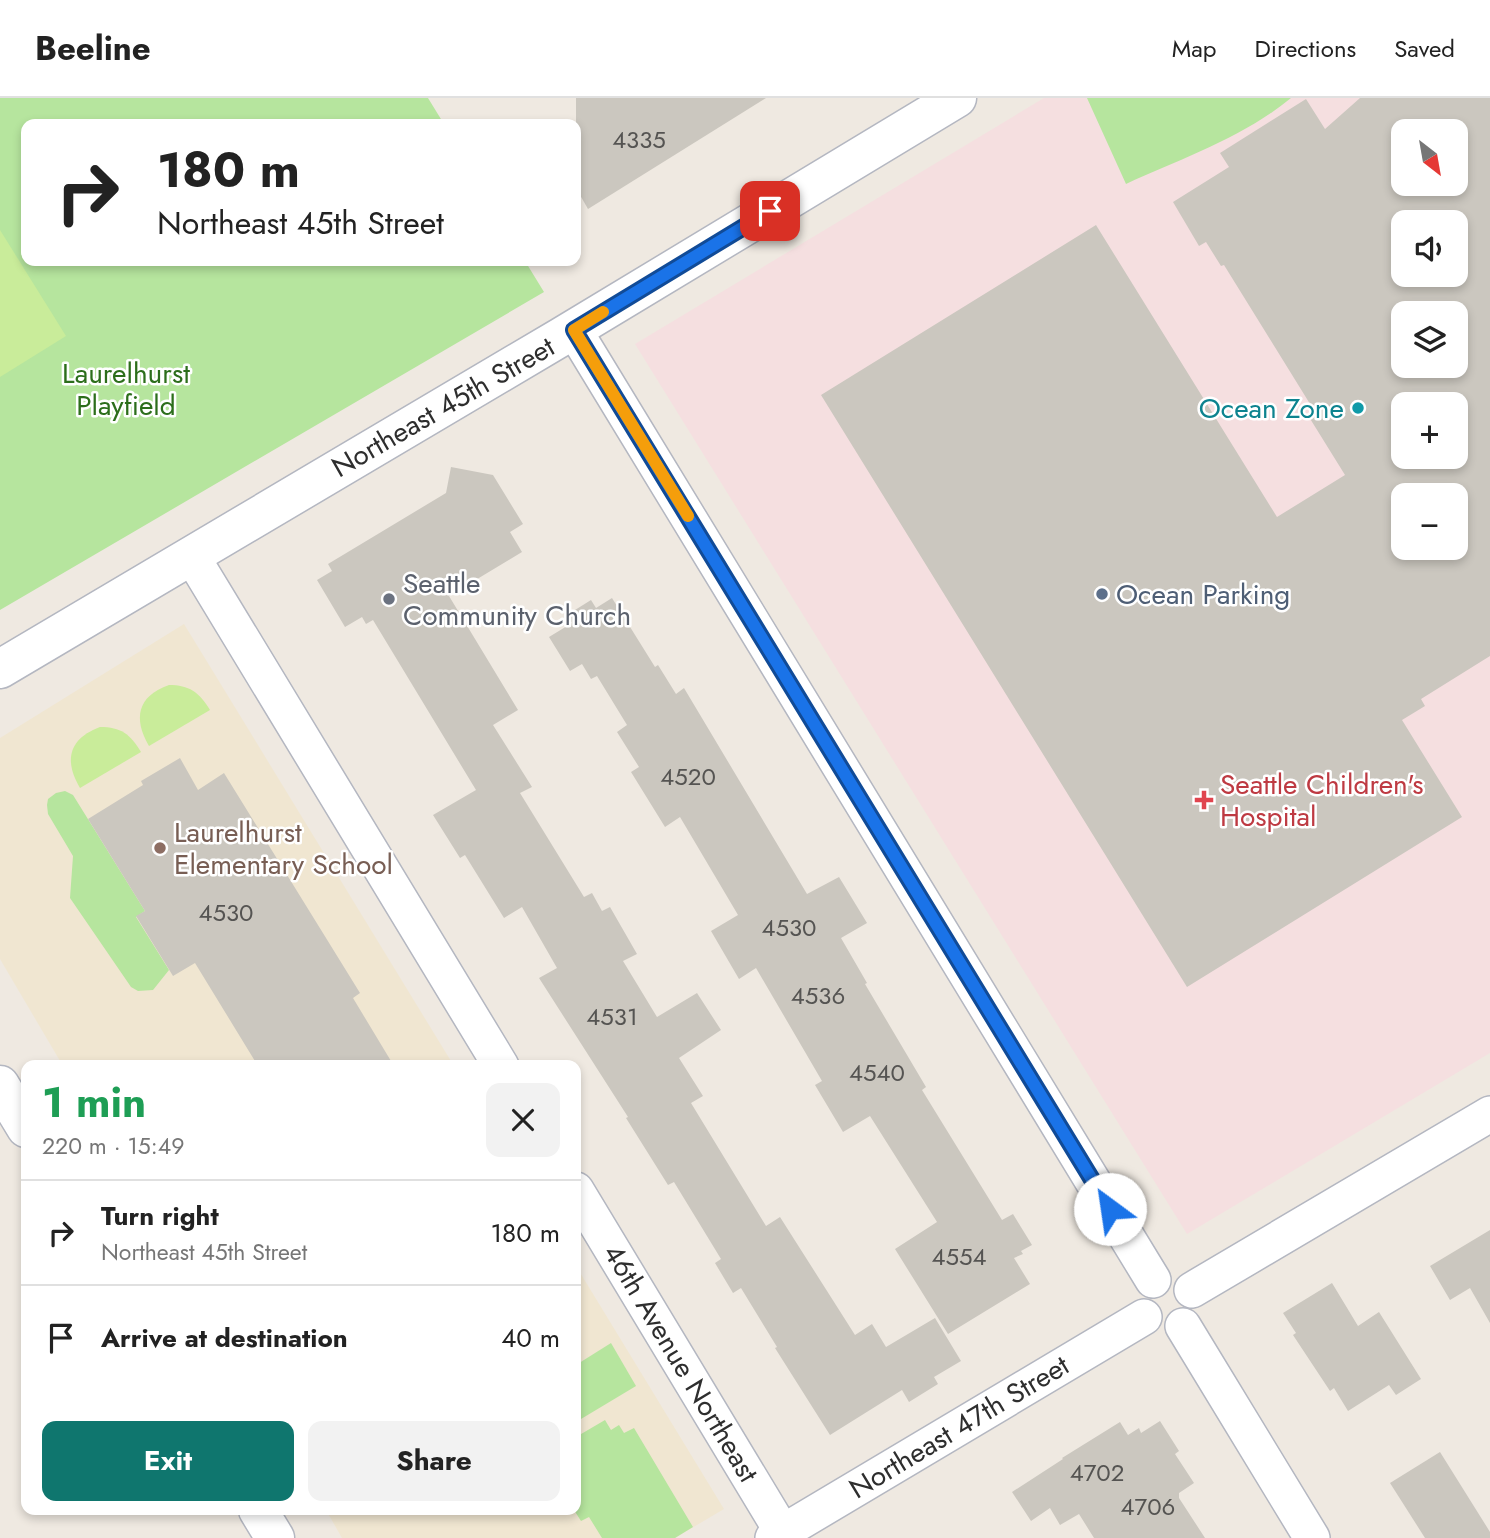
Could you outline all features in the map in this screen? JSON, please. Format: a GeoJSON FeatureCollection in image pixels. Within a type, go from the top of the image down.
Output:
{"type":"FeatureCollection","features":[{"type":"Feature","properties":{"kind":"street","name":"Northeast 45th Street"},"geometry":{"type":"LineString","coordinates":[[0,669],[574,330],[957,98]]}},
{"type":"Feature","properties":{"kind":"street"},"geometry":{"type":"LineString","coordinates":[[574,330],[1153,1280]]}},
{"type":"Feature","properties":{"kind":"street"},"geometry":{"type":"LineString","coordinates":[[191,555],[497,1060]]}},
{"type":"Feature","properties":{"kind":"street"},"geometry":{"type":"LineString","coordinates":[[0,1085],[21,1120]]}},
{"type":"Feature","properties":{"kind":"street"},"geometry":{"type":"LineString","coordinates":[[1192,1290],[1490,1115]]}},
{"type":"Feature","properties":{"kind":"street","name":"46th Avenue Northeast"},"geometry":{"type":"LineString","coordinates":[[581,1198],[780,1536]]}},
{"type":"Feature","properties":{"kind":"street"},"geometry":{"type":"LineString","coordinates":[[1167,1275],[1175,1276],[1184,1280],[1192,1290],[1196,1303],[1194,1311],[1183,1326],[1165,1331],[1156,1328],[1144,1317],[1140,1306],[1141,1296],[1144,1288],[1153,1280],[1167,1275]]}},
{"type":"Feature","properties":{"kind":"street","name":"Northeast 47th Street"},"geometry":{"type":"LineString","coordinates":[[780,1536],[1144,1317]]}},
{"type":"Feature","properties":{"kind":"street"},"geometry":{"type":"LineString","coordinates":[[1183,1326],[1312,1538]]}},
{"type":"Feature","properties":{"kind":"street"},"geometry":{"type":"LineString","coordinates":[[261,1515],[275,1538]]}},
{"type":"Feature","properties":{"kind":"shaded area","name":"Seattle Children's Hospital"},"geometry":{"type":"Polygon","coordinates":[[[1044,98],[1490,98],[1490,1053],[1187,1234],[635,344],[1044,98]]]}},
{"type":"Feature","properties":{"kind":"shaded area","name":"Laurelhurst Elementary School"},"geometry":{"type":"Polygon","coordinates":[[[184,624],[450,1060],[59,1060],[0,959],[0,738],[184,624]]]}},
{"type":"Feature","properties":{"kind":"shaded area"},"geometry":{"type":"Polygon","coordinates":[[[581,1274],[724,1509],[675,1538],[342,1538],[329,1515],[581,1515],[581,1274]]]}},
{"type":"Feature","properties":{"kind":"green space","name":"Laurelhurst Playfield"},"geometry":{"type":"Polygon","coordinates":[[[0,98],[428,98],[441,119],[21,119],[21,266],[528,266],[544,292],[0,610],[0,98]]]}},
{"type":"Feature","properties":{"kind":"green space"},"geometry":{"type":"Polygon","coordinates":[[[1087,98],[1291,98],[1233,136],[1126,184],[1087,98]]]}},
{"type":"Feature","properties":{"kind":"green space"},"geometry":{"type":"Polygon","coordinates":[[[0,230],[66,336],[0,377],[0,230]]]}},
{"type":"Feature","properties":{"kind":"green space"},"geometry":{"type":"Polygon","coordinates":[[[169,685],[182,686],[193,691],[210,710],[149,746],[141,727],[141,710],[150,695],[169,685]]]}},
{"type":"Feature","properties":{"kind":"green space"},"geometry":{"type":"Polygon","coordinates":[[[100,727],[114,728],[124,733],[141,752],[80,788],[72,769],[72,752],[81,738],[100,727]]]}},
{"type":"Feature","properties":{"kind":"green space"},"geometry":{"type":"Polygon","coordinates":[[[65,791],[73,795],[145,911],[136,917],[169,970],[153,990],[138,991],[131,987],[70,898],[73,856],[48,814],[47,805],[48,799],[65,791]]]}},
{"type":"Feature","properties":{"kind":"green space"},"geometry":{"type":"Polygon","coordinates":[[[611,1343],[636,1386],[581,1419],[581,1362],[611,1343]]]}},
{"type":"Feature","properties":{"kind":"green space"},"geometry":{"type":"Polygon","coordinates":[[[605,1420],[611,1430],[619,1425],[624,1433],[634,1428],[693,1527],[675,1538],[602,1538],[589,1517],[581,1521],[577,1515],[581,1515],[581,1434],[605,1420]]]}},
{"type":"Feature","properties":{"kind":"building"},"geometry":{"type":"Polygon","coordinates":[[[576,98],[766,98],[588,209],[581,197],[581,119],[576,119],[576,98]]]}},
{"type":"Feature","properties":{"kind":"building","name":"Ocean Parking"},"geometry":{"type":"Polygon","coordinates":[[[1360,98],[1490,98],[1490,656],[1421,699],[1425,706],[1402,720],[1462,817],[1187,987],[821,395],[1096,225],[1277,517],[1345,475],[1309,417],[1315,412],[1224,265],[1221,266],[1206,242],[1199,246],[1173,202],[1229,167],[1220,153],[1306,99],[1325,129],[1360,98]]]}},
{"type":"Feature","properties":{"kind":"building"},"geometry":{"type":"Polygon","coordinates":[[[451,467],[493,475],[523,524],[510,532],[522,552],[449,596],[518,710],[493,725],[532,787],[520,793],[584,897],[592,893],[602,911],[610,907],[637,954],[623,961],[657,1017],[697,993],[721,1030],[679,1058],[703,1096],[691,1103],[766,1226],[780,1217],[855,1335],[872,1324],[886,1347],[935,1318],[961,1361],[934,1377],[938,1384],[909,1402],[902,1390],[830,1435],[741,1288],[733,1293],[715,1263],[721,1259],[674,1182],[668,1185],[539,978],[557,968],[522,907],[504,918],[465,855],[460,858],[433,815],[476,790],[373,620],[366,624],[362,617],[345,627],[317,580],[332,571],[328,564],[446,493],[451,467]]]}},
{"type":"Feature","properties":{"kind":"building"},"geometry":{"type":"Polygon","coordinates":[[[612,598],[655,667],[658,665],[676,694],[684,688],[807,894],[839,877],[867,923],[841,938],[867,983],[865,984],[926,1087],[922,1090],[1002,1220],[1013,1214],[1032,1245],[1014,1258],[1030,1284],[948,1334],[895,1249],[937,1222],[870,1116],[843,1132],[815,1085],[822,1081],[756,968],[739,979],[711,931],[738,915],[680,817],[665,827],[631,772],[639,767],[617,732],[627,725],[597,676],[591,679],[582,664],[570,671],[549,637],[572,623],[567,615],[591,600],[596,608],[612,598]]]}},
{"type":"Feature","properties":{"kind":"building"},"geometry":{"type":"Polygon","coordinates":[[[180,758],[198,790],[224,773],[360,993],[353,998],[390,1060],[254,1060],[195,963],[173,976],[136,916],[145,911],[88,819],[143,785],[141,781],[180,758]]]}},
{"type":"Feature","properties":{"kind":"building"},"geometry":{"type":"Polygon","coordinates":[[[1490,1230],[1490,1323],[1470,1288],[1450,1300],[1430,1266],[1490,1230]]]}},
{"type":"Feature","properties":{"kind":"building"},"geometry":{"type":"Polygon","coordinates":[[[1332,1283],[1358,1326],[1379,1312],[1421,1379],[1396,1395],[1389,1385],[1348,1411],[1334,1388],[1330,1391],[1293,1335],[1296,1333],[1283,1313],[1332,1283]]]}},
{"type":"Feature","properties":{"kind":"building"},"geometry":{"type":"Polygon","coordinates":[[[1160,1421],[1179,1451],[1175,1454],[1194,1483],[1179,1493],[1179,1498],[1205,1538],[1094,1538],[1079,1514],[1060,1525],[1050,1508],[1031,1521],[1012,1492],[1120,1422],[1128,1435],[1139,1428],[1141,1433],[1160,1421]]]}},
{"type":"Feature","properties":{"kind":"building"},"geometry":{"type":"Polygon","coordinates":[[[1440,1452],[1490,1532],[1490,1538],[1425,1538],[1390,1483],[1440,1452]]]}},
{"type":"Feature","properties":{"kind":"slow traffic"},"geometry":{"type":"LineString","coordinates":[[603,312],[574,330],[688,516]]}},
{"type":"Feature","properties":{"kind":"place","name":"Ocean Zone"},"geometry":{"type":"Point","coordinates":[1358,408]}},
{"type":"Feature","properties":{"kind":"place","name":"Ocean Parking"},"geometry":{"type":"Point","coordinates":[1102,594]}},
{"type":"Feature","properties":{"kind":"place","name":"Seattle Community Church"},"geometry":{"type":"Point","coordinates":[389,599]}},
{"type":"Feature","properties":{"kind":"place","name":"Seattle Children's Hospital"},"geometry":{"type":"Point","coordinates":[1204,800]}},
{"type":"Feature","properties":{"kind":"place","name":"Laurelhurst Elementary School"},"geometry":{"type":"Point","coordinates":[160,848]}},
{"type":"Feature","properties":{"kind":"route"},"geometry":{"type":"LineString","coordinates":[[770,211],[574,330],[1110,1209]]}}]}
